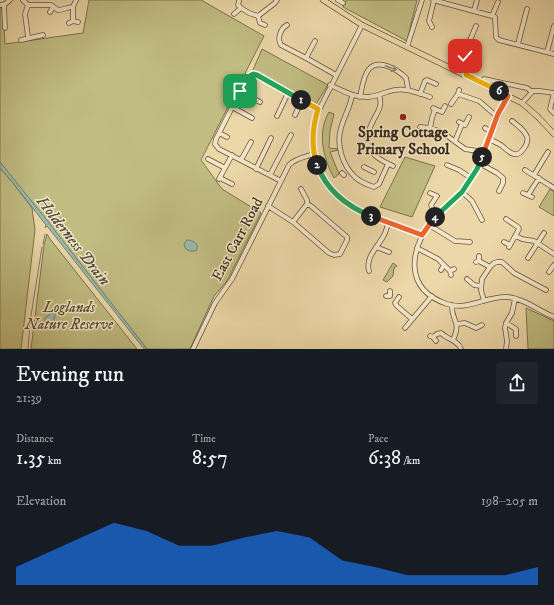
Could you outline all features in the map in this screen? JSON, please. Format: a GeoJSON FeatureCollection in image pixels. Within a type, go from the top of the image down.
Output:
{"type":"FeatureCollection","features":[{"type":"Feature","properties":{"kind":"main road"},"geometry":{"type":"LineString","coordinates":[[323,0],[362,25],[522,103],[554,134]]}},
{"type":"Feature","properties":{"kind":"street"},"geometry":{"type":"LineString","coordinates":[[5,28],[2,5],[10,0]]}},
{"type":"Feature","properties":{"kind":"street"},"geometry":{"type":"LineString","coordinates":[[23,0],[28,5],[51,5],[58,10],[73,7]]}},
{"type":"Feature","properties":{"kind":"street"},"geometry":{"type":"LineString","coordinates":[[76,0],[69,23],[78,22]]}},
{"type":"Feature","properties":{"kind":"street"},"geometry":{"type":"LineString","coordinates":[[258,16],[277,0]]}},
{"type":"Feature","properties":{"kind":"street"},"geometry":{"type":"LineString","coordinates":[[338,0],[343,3]]}},
{"type":"Feature","properties":{"kind":"street"},"geometry":{"type":"LineString","coordinates":[[407,47],[422,0]]}},
{"type":"Feature","properties":{"kind":"street"},"geometry":{"type":"LineString","coordinates":[[432,27],[429,21],[433,0],[446,2],[495,17],[496,37],[499,40],[554,54]]}},
{"type":"Feature","properties":{"kind":"street"},"geometry":{"type":"LineString","coordinates":[[474,11],[476,0]]}},
{"type":"Feature","properties":{"kind":"street"},"geometry":{"type":"LineString","coordinates":[[238,1],[238,5],[241,8],[258,16]]}},
{"type":"Feature","properties":{"kind":"street"},"geometry":{"type":"LineString","coordinates":[[492,16],[498,2]]}},
{"type":"Feature","properties":{"kind":"street"},"geometry":{"type":"LineString","coordinates":[[28,5],[25,14],[28,37]]}},
{"type":"Feature","properties":{"kind":"street"},"geometry":{"type":"LineString","coordinates":[[49,14],[53,7]]}},
{"type":"Feature","properties":{"kind":"street"},"geometry":{"type":"LineString","coordinates":[[234,14],[241,8]]}},
{"type":"Feature","properties":{"kind":"street"},"geometry":{"type":"LineString","coordinates":[[518,44],[527,9]]}},
{"type":"Feature","properties":{"kind":"street"},"geometry":{"type":"LineString","coordinates":[[258,16],[260,23],[265,25]]}},
{"type":"Feature","properties":{"kind":"street"},"geometry":{"type":"LineString","coordinates":[[362,25],[318,109],[313,131],[314,154],[321,176],[336,195],[353,208],[388,223],[422,235]]}},
{"type":"Feature","properties":{"kind":"street"},"geometry":{"type":"LineString","coordinates":[[287,26],[284,27],[279,36],[281,46],[336,75]]}},
{"type":"Feature","properties":{"kind":"street"},"geometry":{"type":"LineString","coordinates":[[466,75],[469,65],[465,52],[477,26]]}},
{"type":"Feature","properties":{"kind":"street"},"geometry":{"type":"LineString","coordinates":[[547,52],[554,26]]}},
{"type":"Feature","properties":{"kind":"street"},"geometry":{"type":"LineString","coordinates":[[21,40],[28,37],[42,35]]}},
{"type":"Feature","properties":{"kind":"street"},"geometry":{"type":"LineString","coordinates":[[306,58],[315,41]]}},
{"type":"Feature","properties":{"kind":"street"},"geometry":{"type":"LineString","coordinates":[[360,97],[367,73],[371,67],[377,65],[386,66],[397,70],[406,78],[408,89]]}},
{"type":"Feature","properties":{"kind":"street"},"geometry":{"type":"LineString","coordinates":[[281,181],[216,147],[216,139],[240,91],[247,78],[253,74],[318,109]]}},
{"type":"Feature","properties":{"kind":"street"},"geometry":{"type":"LineString","coordinates":[[484,79],[527,88],[532,92]]}},
{"type":"Feature","properties":{"kind":"street"},"geometry":{"type":"LineString","coordinates":[[420,94],[424,80],[436,84]]}},
{"type":"Feature","properties":{"kind":"street"},"geometry":{"type":"LineString","coordinates":[[330,85],[352,96],[360,97],[369,97],[394,90],[408,89],[420,94],[428,95]]}},
{"type":"Feature","properties":{"kind":"street"},"geometry":{"type":"LineString","coordinates":[[522,103],[532,92],[540,90],[554,93],[550,109],[554,113]]}},
{"type":"Feature","properties":{"kind":"street"},"geometry":{"type":"LineString","coordinates":[[240,91],[260,102]]}},
{"type":"Feature","properties":{"kind":"street"},"geometry":{"type":"LineString","coordinates":[[277,116],[288,92]]}},
{"type":"Feature","properties":{"kind":"street"},"geometry":{"type":"LineString","coordinates":[[451,104],[458,93],[479,101],[498,115]]}},
{"type":"Feature","properties":{"kind":"street"},"geometry":{"type":"LineString","coordinates":[[379,95],[381,105],[369,130],[368,142],[370,150],[375,156],[393,166]]}},
{"type":"Feature","properties":{"kind":"street"},"geometry":{"type":"LineString","coordinates":[[352,96],[351,104],[340,129],[339,143],[347,168],[355,178],[374,187],[379,184],[388,164]]}},
{"type":"Feature","properties":{"kind":"street"},"geometry":{"type":"LineString","coordinates":[[508,96],[498,115],[490,140],[471,178],[462,192],[438,214],[422,235],[417,248],[414,263],[416,277],[422,287],[432,296],[452,305],[462,306],[500,297],[508,297],[554,317]]}},
{"type":"Feature","properties":{"kind":"street"},"geometry":{"type":"LineString","coordinates":[[295,115],[302,100]]}},
{"type":"Feature","properties":{"kind":"street"},"geometry":{"type":"LineString","coordinates":[[430,128],[434,109],[442,112],[445,106]]}},
{"type":"Feature","properties":{"kind":"street"},"geometry":{"type":"LineString","coordinates":[[232,107],[252,118]]}},
{"type":"Feature","properties":{"kind":"street"},"geometry":{"type":"LineString","coordinates":[[455,140],[462,124],[469,117]]}},
{"type":"Feature","properties":{"kind":"street"},"geometry":{"type":"LineString","coordinates":[[490,140],[503,146],[512,154],[516,155],[521,152],[527,140],[527,135],[520,126],[513,123]]}},
{"type":"Feature","properties":{"kind":"street"},"geometry":{"type":"LineString","coordinates":[[420,127],[430,128],[442,132],[455,140],[465,149],[484,153]]}},
{"type":"Feature","properties":{"kind":"street"},"geometry":{"type":"LineString","coordinates":[[485,128],[492,132]]}},
{"type":"Feature","properties":{"kind":"street"},"geometry":{"type":"LineString","coordinates":[[219,133],[227,137]]}},
{"type":"Feature","properties":{"kind":"street"},"geometry":{"type":"LineString","coordinates":[[270,175],[291,135]]}},
{"type":"Feature","properties":{"kind":"street"},"geometry":{"type":"LineString","coordinates":[[256,169],[271,138]]}},
{"type":"Feature","properties":{"kind":"street"},"geometry":{"type":"LineString","coordinates":[[241,160],[251,142]]}},
{"type":"Feature","properties":{"kind":"street","name":"East Carr Road"},"geometry":{"type":"LineString","coordinates":[[193,349],[215,303],[232,279],[263,220],[268,206],[289,165],[293,160],[314,154]]}},
{"type":"Feature","properties":{"kind":"street"},"geometry":{"type":"LineString","coordinates":[[534,175],[548,154],[552,158]]}},
{"type":"Feature","properties":{"kind":"street"},"geometry":{"type":"LineString","coordinates":[[232,155],[220,179],[232,184]]}},
{"type":"Feature","properties":{"kind":"street"},"geometry":{"type":"LineString","coordinates":[[208,159],[225,168]]}},
{"type":"Feature","properties":{"kind":"street"},"geometry":{"type":"LineString","coordinates":[[479,164],[502,176],[503,183],[497,191]]}},
{"type":"Feature","properties":{"kind":"street"},"geometry":{"type":"LineString","coordinates":[[447,165],[459,170],[471,178]]}},
{"type":"Feature","properties":{"kind":"street"},"geometry":{"type":"LineString","coordinates":[[364,168],[374,172]]}},
{"type":"Feature","properties":{"kind":"street"},"geometry":{"type":"LineString","coordinates":[[525,170],[553,187],[554,182]]}},
{"type":"Feature","properties":{"kind":"street"},"geometry":{"type":"LineString","coordinates":[[524,193],[530,196],[539,178]]}},
{"type":"Feature","properties":{"kind":"street"},"geometry":{"type":"LineString","coordinates":[[268,206],[293,222],[329,253],[336,255],[341,252],[347,237],[307,204],[307,200],[300,191]]}},
{"type":"Feature","properties":{"kind":"street"},"geometry":{"type":"LineString","coordinates":[[462,192],[472,200],[476,211],[481,218],[486,214]]}},
{"type":"Feature","properties":{"kind":"street"},"geometry":{"type":"LineString","coordinates":[[430,193],[437,196],[431,205],[438,214]]}},
{"type":"Feature","properties":{"kind":"street"},"geometry":{"type":"LineString","coordinates":[[293,222],[307,204]]}},
{"type":"Feature","properties":{"kind":"street"},"geometry":{"type":"LineString","coordinates":[[473,215],[476,211]]}},
{"type":"Feature","properties":{"kind":"street"},"geometry":{"type":"LineString","coordinates":[[506,219],[518,227],[519,231],[507,244]]}},
{"type":"Feature","properties":{"kind":"street"},"geometry":{"type":"LineString","coordinates":[[370,272],[368,266],[369,260],[376,246],[384,235],[388,223]]}},
{"type":"Feature","properties":{"kind":"street"},"geometry":{"type":"LineString","coordinates":[[429,225],[455,241],[465,245],[470,242]]}},
{"type":"Feature","properties":{"kind":"street"},"geometry":{"type":"LineString","coordinates":[[528,258],[544,235]]}},
{"type":"Feature","properties":{"kind":"street"},"geometry":{"type":"LineString","coordinates":[[459,242],[461,236]]}},
{"type":"Feature","properties":{"kind":"street"},"geometry":{"type":"LineString","coordinates":[[516,236],[522,240],[534,241],[554,254]]}},
{"type":"Feature","properties":{"kind":"street"},"geometry":{"type":"LineString","coordinates":[[376,246],[389,252]]}},
{"type":"Feature","properties":{"kind":"street"},"geometry":{"type":"LineString","coordinates":[[417,248],[438,259],[452,272]]}},
{"type":"Feature","properties":{"kind":"street"},"geometry":{"type":"LineString","coordinates":[[478,260],[490,266]]}},
{"type":"Feature","properties":{"kind":"street"},"geometry":{"type":"LineString","coordinates":[[484,301],[481,286],[482,279],[490,266],[494,263],[502,262],[514,273],[543,290]]}},
{"type":"Feature","properties":{"kind":"street"},"geometry":{"type":"LineString","coordinates":[[551,271],[554,264]]}},
{"type":"Feature","properties":{"kind":"street"},"geometry":{"type":"LineString","coordinates":[[441,270],[444,265]]}},
{"type":"Feature","properties":{"kind":"street"},"geometry":{"type":"LineString","coordinates":[[466,279],[474,286],[481,286]]}},
{"type":"Feature","properties":{"kind":"street"},"geometry":{"type":"LineString","coordinates":[[389,295],[397,299],[395,303],[397,306],[412,319]]}},
{"type":"Feature","properties":{"kind":"street"},"geometry":{"type":"LineString","coordinates":[[405,328],[432,296]]}},
{"type":"Feature","properties":{"kind":"street"},"geometry":{"type":"LineString","coordinates":[[506,349],[506,323],[512,313],[515,299]]}},
{"type":"Feature","properties":{"kind":"street"},"geometry":{"type":"LineString","coordinates":[[452,305],[452,313],[457,324],[457,332],[453,340]]}},
{"type":"Feature","properties":{"kind":"street"},"geometry":{"type":"LineString","coordinates":[[457,324],[465,323],[476,329],[482,325]]}},
{"type":"Feature","properties":{"kind":"street"},"geometry":{"type":"LineString","coordinates":[[506,323],[518,328],[516,336]]}},
{"type":"Feature","properties":{"kind":"street"},"geometry":{"type":"LineString","coordinates":[[433,338],[439,332],[460,345],[460,349]]}},
{"type":"Feature","properties":{"kind":"green space"},"geometry":{"type":"Polygon","coordinates":[[[89,0],[201,0],[264,36],[201,160],[222,189],[261,213],[227,281],[214,296],[190,349],[147,349],[0,162],[0,7],[3,9],[5,44],[83,33],[89,0]]]}},
{"type":"Feature","properties":{"kind":"green space"},"geometry":{"type":"Polygon","coordinates":[[[346,0],[417,0],[407,41],[343,7],[346,0]]]}},
{"type":"Feature","properties":{"kind":"green space"},"geometry":{"type":"Polygon","coordinates":[[[262,49],[328,85],[316,104],[253,70],[262,49]]]}},
{"type":"Feature","properties":{"kind":"green space"},"geometry":{"type":"Polygon","coordinates":[[[329,112],[334,114],[330,131],[329,148],[339,150],[330,152],[339,174],[334,178],[324,154],[322,136],[325,120],[329,112]]]}},
{"type":"Feature","properties":{"kind":"green space"},"geometry":{"type":"Polygon","coordinates":[[[405,157],[435,166],[412,217],[380,207],[405,157]]]}},
{"type":"Feature","properties":{"kind":"green space"},"geometry":{"type":"Polygon","coordinates":[[[0,168],[32,208],[35,230],[21,349],[0,348],[0,168]]]}},
{"type":"Feature","properties":{"kind":"green space"},"geometry":{"type":"Polygon","coordinates":[[[550,189],[554,192],[554,216],[539,207],[550,189]]]}},
{"type":"Feature","properties":{"kind":"green space","name":"Loglands Nature Reserve"},"geometry":{"type":"Polygon","coordinates":[[[47,234],[137,349],[31,349],[44,245],[47,234]]]}},
{"type":"Feature","properties":{"kind":"green space"},"geometry":{"type":"Polygon","coordinates":[[[393,263],[397,266],[394,268],[393,276],[387,282],[383,280],[393,263]]]}},
{"type":"Feature","properties":{"kind":"green space"},"geometry":{"type":"Polygon","coordinates":[[[526,308],[554,321],[554,349],[528,349],[526,308]]]}},
{"type":"Feature","properties":{"kind":"shaded area"},"geometry":{"type":"Polygon","coordinates":[[[0,162],[147,349],[144,349],[47,226],[45,228],[46,225],[0,168],[0,162]]]}},
{"type":"Feature","properties":{"kind":"shaded area"},"geometry":{"type":"Polygon","coordinates":[[[187,240],[196,243],[196,251],[189,251],[185,248],[184,244],[187,240]]]}},
{"type":"Feature","properties":{"kind":"shaded area"},"geometry":{"type":"Polygon","coordinates":[[[58,309],[62,310],[57,312],[53,325],[48,326],[43,323],[46,317],[58,309]]]}},
{"type":"Feature","properties":{"kind":"waterway"},"geometry":{"type":"LineString","coordinates":[[43,244],[45,234]]}},
{"type":"Feature","properties":{"kind":"waterway"},"geometry":{"type":"LineString","coordinates":[[30,322],[42,247]]}},
{"type":"Feature","properties":{"kind":"waterway"},"geometry":{"type":"LineString","coordinates":[[28,349],[30,325]]}},
{"type":"Feature","properties":{"kind":"place","name":"Spring Cottage Primary School"},"geometry":{"type":"Point","coordinates":[403,117]}},
{"type":"Feature","properties":{"kind":"route"},"geometry":{"type":"LineString","coordinates":[[240,91],[247,78],[253,74],[318,109],[314,121],[314,154],[321,176],[336,195],[353,208],[363,213],[422,235],[434,218],[457,197],[469,183],[490,140],[498,114],[508,96],[466,75],[469,65],[465,56]]}},
{"type":"Feature","properties":{"kind":"water label","name":"Holderness Drain"},"geometry":{"type":"Point","coordinates":[74,240]}}]}
